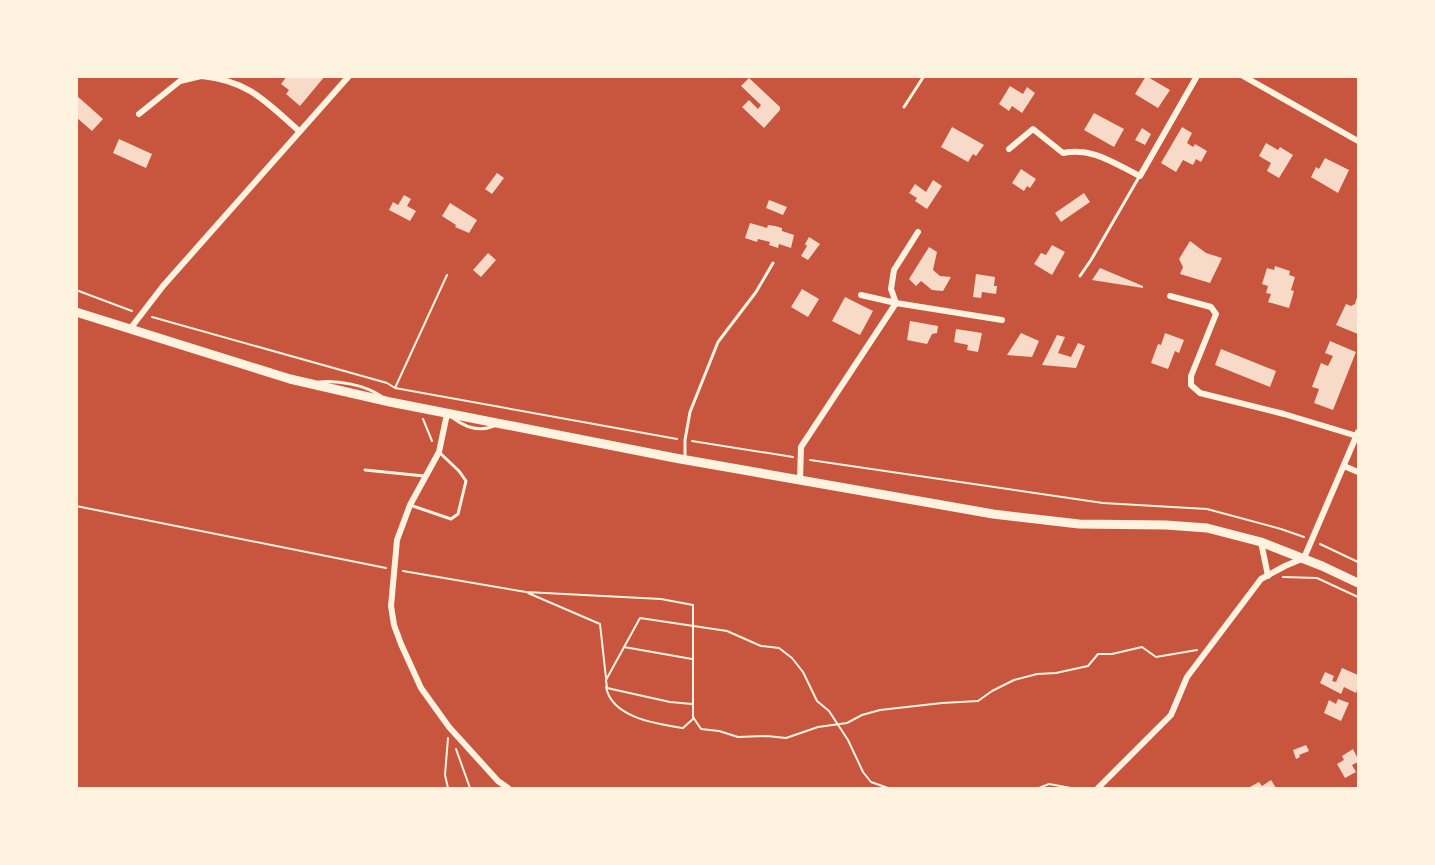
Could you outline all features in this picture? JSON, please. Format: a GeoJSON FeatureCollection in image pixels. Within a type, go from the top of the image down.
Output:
{"type":"FeatureCollection","features":[{"type":"Feature","properties":{"kind":"main road"},"geometry":{"type":"LineString","coordinates":[[76,312],[308,384],[422,409],[800,480],[1034,520],[1078,524],[1207,528],[1261,542],[1304,558],[1359,583]]}},
{"type":"Feature","properties":{"kind":"street"},"geometry":{"type":"LineString","coordinates":[[139,114],[180,81],[202,76],[221,77],[242,85],[260,97],[299,131]]}},
{"type":"Feature","properties":{"kind":"street"},"geometry":{"type":"LineString","coordinates":[[130,329],[163,286],[349,76]]}},
{"type":"Feature","properties":{"kind":"street"},"geometry":{"type":"LineString","coordinates":[[1009,149],[1034,129],[1063,153],[1077,150],[1088,152],[1140,176],[1197,76]]}},
{"type":"Feature","properties":{"kind":"street"},"geometry":{"type":"LineString","coordinates":[[1243,76],[1359,141]]}},
{"type":"Feature","properties":{"kind":"street"},"geometry":{"type":"LineString","coordinates":[[896,303],[891,289],[894,270],[918,232]]}},
{"type":"Feature","properties":{"kind":"street"},"geometry":{"type":"LineString","coordinates":[[861,295],[1002,320]]}},
{"type":"Feature","properties":{"kind":"street"},"geometry":{"type":"LineString","coordinates":[[1098,789],[1171,715],[1188,678],[1262,579],[1304,558],[1358,434],[1200,393],[1191,386],[1191,376],[1216,314],[1211,307],[1170,296]]}},
{"type":"Feature","properties":{"kind":"street"},"geometry":{"type":"LineString","coordinates":[[800,480],[801,447],[896,303]]}},
{"type":"Feature","properties":{"kind":"street"},"geometry":{"type":"LineString","coordinates":[[447,414],[438,453],[410,505],[397,540],[391,606],[394,625],[422,688],[449,727],[508,789]]}},
{"type":"Feature","properties":{"kind":"street"},"geometry":{"type":"LineString","coordinates":[[1344,466],[1359,472]]}},
{"type":"Feature","properties":{"kind":"street"},"geometry":{"type":"LineString","coordinates":[[1261,542],[1270,575]]}},
{"type":"Feature","properties":{"kind":"lane"},"geometry":{"type":"LineString","coordinates":[[904,107],[924,76]]}},
{"type":"Feature","properties":{"kind":"lane"},"geometry":{"type":"LineString","coordinates":[[1080,276],[1092,260],[1140,176]]}},
{"type":"Feature","properties":{"kind":"lane"},"geometry":{"type":"LineString","coordinates":[[685,459],[685,440],[690,412],[718,342],[756,292],[773,263]]}},
{"type":"Feature","properties":{"kind":"lane"},"geometry":{"type":"LineString","coordinates":[[410,505],[451,519],[458,514],[466,482],[459,471],[438,453]]}},
{"type":"Feature","properties":{"kind":"lane"},"geometry":{"type":"LineString","coordinates":[[365,470],[426,477]]}},
{"type":"Feature","properties":{"kind":"path"},"geometry":{"type":"LineString","coordinates":[[390,402],[447,275]]}},
{"type":"Feature","properties":{"kind":"path"},"geometry":{"type":"LineString","coordinates":[[76,290],[142,314],[387,383],[395,388],[685,440],[800,458],[1103,503],[1207,509],[1281,529],[1312,540],[1359,562]]}},
{"type":"Feature","properties":{"kind":"path"},"geometry":{"type":"LineString","coordinates":[[422,409],[422,415],[438,453]]}},
{"type":"Feature","properties":{"kind":"path"},"geometry":{"type":"LineString","coordinates":[[76,506],[393,569],[526,592],[661,599],[693,605],[694,719],[701,729],[719,731],[738,737],[786,738],[818,728],[838,725],[880,710],[978,701],[1014,680],[1088,666],[1098,654],[1112,654],[1143,647],[1156,657],[1202,650]]}},
{"type":"Feature","properties":{"kind":"path"},"geometry":{"type":"LineString","coordinates":[[1270,575],[1289,579],[1317,578],[1359,597]]}},
{"type":"Feature","properties":{"kind":"path"},"geometry":{"type":"LineString","coordinates":[[526,592],[600,624],[607,688]]}},
{"type":"Feature","properties":{"kind":"path"},"geometry":{"type":"LineString","coordinates":[[694,719],[683,728],[650,723],[618,708],[608,695],[606,680],[640,618],[727,631],[761,646],[779,648],[792,658],[803,672],[817,701],[829,711],[848,740],[863,772],[871,782],[888,789]]}},
{"type":"Feature","properties":{"kind":"path"},"geometry":{"type":"LineString","coordinates":[[624,647],[693,659]]}},
{"type":"Feature","properties":{"kind":"path"},"geometry":{"type":"LineString","coordinates":[[607,688],[670,702],[693,704]]}},
{"type":"Feature","properties":{"kind":"path"},"geometry":{"type":"LineString","coordinates":[[448,789],[445,775],[449,727]]}},
{"type":"Feature","properties":{"kind":"path"},"geometry":{"type":"LineString","coordinates":[[456,747],[470,789]]}},
{"type":"Feature","properties":{"kind":"path"},"geometry":{"type":"LineString","coordinates":[[1039,789],[1049,784],[1071,789]]}},
{"type":"Feature","properties":{"kind":"building"},"geometry":{"type":"Polygon","coordinates":[[[287,76],[325,76],[300,106],[286,94],[289,90],[281,84],[287,76]]]}},
{"type":"Feature","properties":{"kind":"building"},"geometry":{"type":"Polygon","coordinates":[[[1146,76],[1170,90],[1158,108],[1135,94],[1146,76]]]}},
{"type":"Feature","properties":{"kind":"building"},"geometry":{"type":"Polygon","coordinates":[[[749,78],[780,107],[780,110],[764,128],[742,107],[749,100],[758,109],[761,105],[741,86],[749,78]]]}},
{"type":"Feature","properties":{"kind":"building"},"geometry":{"type":"Polygon","coordinates":[[[1010,86],[1023,94],[1027,87],[1035,93],[1022,113],[1012,106],[1009,111],[999,104],[1010,86]]]}},
{"type":"Feature","properties":{"kind":"building"},"geometry":{"type":"Polygon","coordinates":[[[76,95],[103,119],[92,131],[76,117],[76,95]]]}},
{"type":"Feature","properties":{"kind":"building"},"geometry":{"type":"Polygon","coordinates":[[[1094,113],[1124,129],[1114,147],[1084,130],[1094,113]]]}},
{"type":"Feature","properties":{"kind":"building"},"geometry":{"type":"Polygon","coordinates":[[[952,127],[984,145],[976,156],[973,154],[968,162],[941,147],[952,127]]]}},
{"type":"Feature","properties":{"kind":"building"},"geometry":{"type":"Polygon","coordinates":[[[1182,127],[1192,133],[1187,143],[1193,147],[1195,144],[1207,151],[1201,162],[1196,159],[1193,165],[1183,160],[1176,172],[1161,163],[1182,127]]]}},
{"type":"Feature","properties":{"kind":"building"},"geometry":{"type":"Polygon","coordinates":[[[1142,128],[1151,134],[1145,145],[1135,140],[1142,128]]]}},
{"type":"Feature","properties":{"kind":"building"},"geometry":{"type":"Polygon","coordinates":[[[119,139],[152,154],[146,168],[113,153],[119,139]]]}},
{"type":"Feature","properties":{"kind":"building"},"geometry":{"type":"Polygon","coordinates":[[[1266,143],[1278,150],[1280,147],[1293,155],[1279,178],[1267,171],[1271,163],[1259,156],[1266,143]]]}},
{"type":"Feature","properties":{"kind":"building"},"geometry":{"type":"Polygon","coordinates":[[[1325,158],[1349,170],[1338,193],[1311,177],[1316,167],[1319,169],[1325,158]]]}},
{"type":"Feature","properties":{"kind":"building"},"geometry":{"type":"Polygon","coordinates":[[[1021,169],[1036,179],[1030,188],[1027,186],[1024,191],[1012,183],[1021,169]]]}},
{"type":"Feature","properties":{"kind":"building"},"geometry":{"type":"Polygon","coordinates":[[[497,173],[504,178],[492,194],[485,189],[497,173]]]}},
{"type":"Feature","properties":{"kind":"building"},"geometry":{"type":"Polygon","coordinates":[[[933,180],[942,186],[927,209],[915,201],[917,198],[909,193],[915,184],[926,192],[933,180]]]}},
{"type":"Feature","properties":{"kind":"building"},"geometry":{"type":"Polygon","coordinates":[[[1084,193],[1090,202],[1061,222],[1055,213],[1084,193]]]}},
{"type":"Feature","properties":{"kind":"building"},"geometry":{"type":"Polygon","coordinates":[[[404,195],[411,199],[407,206],[416,211],[410,221],[389,210],[393,202],[398,205],[404,195]]]}},
{"type":"Feature","properties":{"kind":"building"},"geometry":{"type":"Polygon","coordinates":[[[769,200],[787,207],[783,215],[766,208],[769,200]]]}},
{"type":"Feature","properties":{"kind":"building"},"geometry":{"type":"Polygon","coordinates":[[[450,203],[477,220],[469,233],[455,227],[456,225],[442,216],[450,203]]]}},
{"type":"Feature","properties":{"kind":"building"},"geometry":{"type":"Polygon","coordinates":[[[750,223],[767,228],[768,225],[775,226],[794,235],[791,248],[779,244],[778,248],[769,245],[770,242],[758,239],[757,242],[745,238],[750,223]]]}},
{"type":"Feature","properties":{"kind":"building"},"geometry":{"type":"Polygon","coordinates":[[[809,237],[820,244],[808,260],[801,256],[809,237]]]}},
{"type":"Feature","properties":{"kind":"building"},"geometry":{"type":"Polygon","coordinates":[[[1190,241],[1206,253],[1222,258],[1210,283],[1180,274],[1183,267],[1179,259],[1190,241]]]}},
{"type":"Feature","properties":{"kind":"building"},"geometry":{"type":"Polygon","coordinates":[[[1052,245],[1065,252],[1052,275],[1034,264],[1041,253],[1046,255],[1052,245]]]}},
{"type":"Feature","properties":{"kind":"building"},"geometry":{"type":"Polygon","coordinates":[[[929,247],[937,252],[933,270],[940,276],[951,277],[943,291],[932,290],[921,281],[916,286],[909,279],[929,247]]]}},
{"type":"Feature","properties":{"kind":"building"},"geometry":{"type":"Polygon","coordinates":[[[488,253],[496,260],[481,277],[473,270],[488,253]]]}},
{"type":"Feature","properties":{"kind":"building"},"geometry":{"type":"Polygon","coordinates":[[[1275,266],[1290,271],[1289,275],[1295,277],[1289,308],[1268,302],[1271,294],[1266,293],[1268,286],[1262,284],[1267,268],[1274,270],[1275,266]]]}},
{"type":"Feature","properties":{"kind":"building"},"geometry":{"type":"Polygon","coordinates":[[[1100,268],[1143,286],[1143,288],[1092,280],[1100,268]]]}},
{"type":"Feature","properties":{"kind":"building"},"geometry":{"type":"Polygon","coordinates":[[[976,274],[995,277],[996,294],[982,292],[981,298],[973,297],[976,274]]]}},
{"type":"Feature","properties":{"kind":"building"},"geometry":{"type":"Polygon","coordinates":[[[802,289],[819,299],[808,317],[791,307],[802,289]]]}},
{"type":"Feature","properties":{"kind":"building"},"geometry":{"type":"Polygon","coordinates":[[[1358,294],[1358,334],[1336,325],[1346,304],[1351,306],[1355,304],[1358,294]]]}},
{"type":"Feature","properties":{"kind":"building"},"geometry":{"type":"Polygon","coordinates":[[[845,297],[873,311],[860,335],[832,321],[845,297]]]}},
{"type":"Feature","properties":{"kind":"building"},"geometry":{"type":"Polygon","coordinates":[[[910,321],[938,326],[937,333],[932,334],[927,344],[907,340],[910,321]]]}},
{"type":"Feature","properties":{"kind":"building"},"geometry":{"type":"Polygon","coordinates":[[[956,329],[982,333],[978,352],[967,350],[968,345],[954,342],[956,329]]]}},
{"type":"Feature","properties":{"kind":"building"},"geometry":{"type":"Polygon","coordinates":[[[1021,333],[1039,341],[1032,357],[1007,355],[1021,333]]]}},
{"type":"Feature","properties":{"kind":"building"},"geometry":{"type":"Polygon","coordinates":[[[1165,333],[1184,340],[1179,353],[1175,351],[1168,369],[1151,363],[1165,333]]]}},
{"type":"Feature","properties":{"kind":"building"},"geometry":{"type":"Polygon","coordinates":[[[1057,335],[1065,337],[1058,353],[1071,357],[1078,343],[1085,346],[1076,368],[1042,365],[1057,335]]]}},
{"type":"Feature","properties":{"kind":"building"},"geometry":{"type":"Polygon","coordinates":[[[1330,341],[1356,352],[1333,410],[1314,403],[1319,389],[1312,387],[1321,363],[1328,366],[1333,356],[1325,353],[1330,341]]]}},
{"type":"Feature","properties":{"kind":"building"},"geometry":{"type":"Polygon","coordinates":[[[1221,349],[1276,371],[1270,387],[1215,365],[1221,349]]]}},
{"type":"Feature","properties":{"kind":"building"},"geometry":{"type":"Polygon","coordinates":[[[1342,668],[1358,675],[1356,693],[1344,687],[1341,694],[1320,683],[1325,672],[1334,676],[1332,681],[1336,682],[1342,668]]]}},
{"type":"Feature","properties":{"kind":"building"},"geometry":{"type":"Polygon","coordinates":[[[1338,699],[1349,703],[1341,721],[1324,713],[1329,700],[1336,704],[1338,699]]]}},
{"type":"Feature","properties":{"kind":"building"},"geometry":{"type":"Polygon","coordinates":[[[1306,745],[1309,751],[1299,755],[1300,757],[1296,759],[1293,750],[1306,745]]]}},
{"type":"Feature","properties":{"kind":"building"},"geometry":{"type":"Polygon","coordinates":[[[1353,749],[1358,759],[1358,762],[1352,765],[1356,772],[1345,778],[1337,764],[1344,760],[1342,756],[1353,749]]]}},
{"type":"Feature","properties":{"kind":"building"},"geometry":{"type":"Polygon","coordinates":[[[1271,780],[1276,788],[1248,788],[1259,782],[1262,786],[1271,780]]]}}]}
